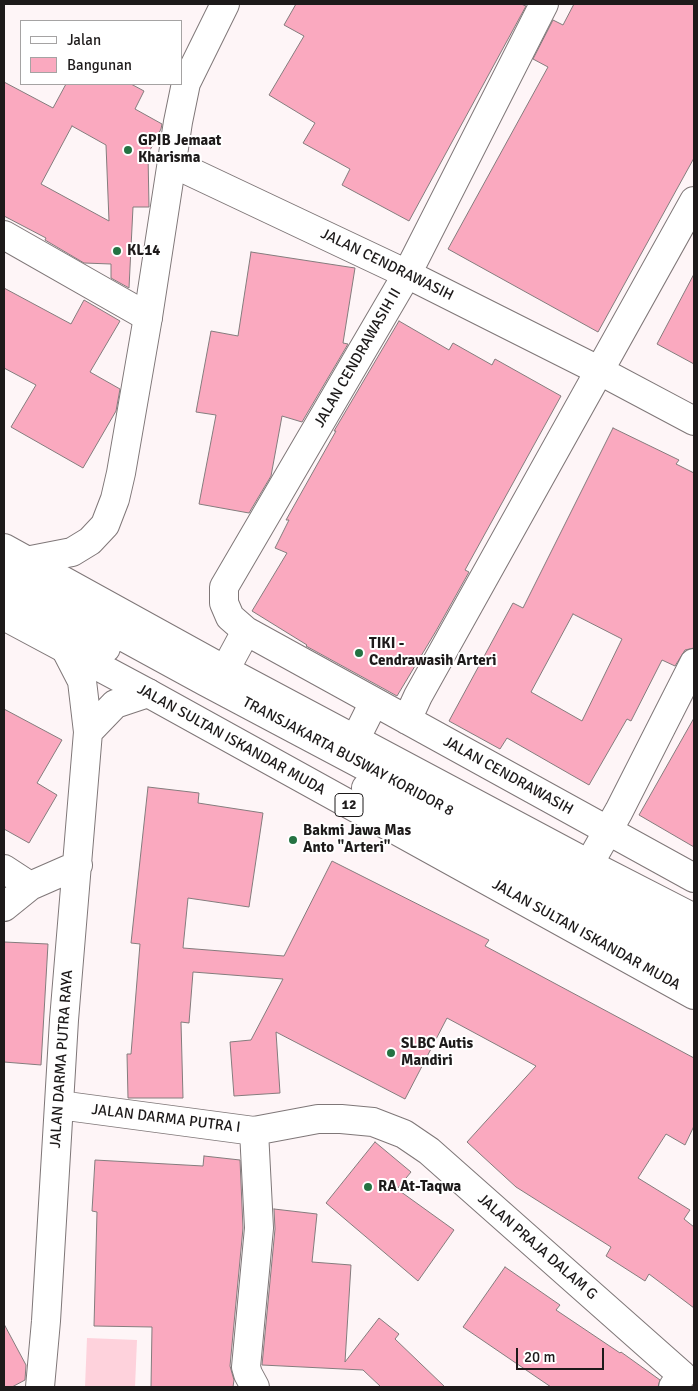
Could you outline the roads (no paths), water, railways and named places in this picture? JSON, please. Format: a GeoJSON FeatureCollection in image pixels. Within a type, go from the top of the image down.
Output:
{"type":"FeatureCollection","features":[{"type":"Feature","properties":{"kind":"main road"},"geometry":{"type":"LineString","coordinates":[[11,559],[72,552],[90,541],[105,525],[121,473],[186,83],[225,4]]}},
{"type":"Feature","properties":{"kind":"main road","name":"JALAN CENDRAWASIH II"},"geometry":{"type":"LineString","coordinates":[[224,603],[224,587],[407,274],[544,4]]}},
{"type":"Feature","properties":{"kind":"main road","name":"JALAN CENDRAWASIH"},"geometry":{"type":"LineString","coordinates":[[172,163],[407,274],[694,421]]}},
{"type":"Feature","properties":{"kind":"main road"},"geometry":{"type":"LineString","coordinates":[[407,720],[694,201]]}},
{"type":"Feature","properties":{"kind":"main road"},"geometry":{"type":"LineString","coordinates":[[4,235],[148,317]]}},
{"type":"Feature","properties":{"kind":"main road"},"geometry":{"type":"LineString","coordinates":[[11,559],[356,738],[589,864],[694,918]]}},
{"type":"Feature","properties":{"kind":"main road","name":"TRANSJAKARTA BUSWAY KORIDOR 8"},"geometry":{"type":"LineString","coordinates":[[11,559],[84,615],[206,682],[694,941]]}},
{"type":"Feature","properties":{"kind":"main road","name":"JALAN CENDRAWASIH"},"geometry":{"type":"LineString","coordinates":[[224,603],[230,617],[246,631],[694,878]]}},
{"type":"Feature","properties":{"kind":"main road","name":"TRANSJAKARTA BUSWAY KORIDOR 8"},"geometry":{"type":"LineString","coordinates":[[4,611],[194,695],[694,967]]}},
{"type":"Feature","properties":{"kind":"main road","name":"JALAN SULTAN ISKANDAR MUDA"},"geometry":{"type":"LineString","coordinates":[[4,611],[66,650],[148,693],[694,995]]}},
{"type":"Feature","properties":{"kind":"main road"},"geometry":{"type":"LineString","coordinates":[[225,670],[246,631]]}},
{"type":"Feature","properties":{"kind":"main road","name":"JALAN DARMA PUTRA RAYA"},"geometry":{"type":"LineString","coordinates":[[40,1387],[46,1321],[64,1020],[88,732],[82,681],[66,650]]}},
{"type":"Feature","properties":{"kind":"main road"},"geometry":{"type":"LineString","coordinates":[[589,864],[608,831],[694,663]]}},
{"type":"Feature","properties":{"kind":"main road"},"geometry":{"type":"LineString","coordinates":[[88,732],[115,704],[148,693]]}},
{"type":"Feature","properties":{"kind":"main road"},"geometry":{"type":"LineString","coordinates":[[356,738],[374,702]]}},
{"type":"Feature","properties":{"kind":"main road"},"geometry":{"type":"LineString","coordinates":[[4,907],[30,886],[78,865]]}},
{"type":"Feature","properties":{"kind":"main road"},"geometry":{"type":"LineString","coordinates":[[4,869],[30,886]]}},
{"type":"Feature","properties":{"kind":"main road","name":"JALAN DARMA PUTRA I"},"geometry":{"type":"LineString","coordinates":[[59,1106],[254,1131],[259,1228],[246,1366],[255,1387]]}},
{"type":"Feature","properties":{"kind":"main road","name":"JALAN PRAJA DALAM G"},"geometry":{"type":"LineString","coordinates":[[254,1131],[318,1119],[341,1118],[372,1122],[404,1134],[429,1151],[683,1383]]}},
{"type":"Feature","properties":{"kind":"place","name":"GPIB Jemaat Kharisma"},"geometry":{"type":"Point","coordinates":[128,150]}},
{"type":"Feature","properties":{"kind":"place","name":"KL14"},"geometry":{"type":"Point","coordinates":[117,251]}},
{"type":"Feature","properties":{"kind":"place","name":"TIKI - Cendrawasih Arteri"},"geometry":{"type":"Point","coordinates":[359,653]}},
{"type":"Feature","properties":{"kind":"place","name":"Bakmi Jawa Mas Anto \"Arteri\""},"geometry":{"type":"Point","coordinates":[293,840]}},
{"type":"Feature","properties":{"kind":"place","name":"SLBC Autis Mandiri"},"geometry":{"type":"Point","coordinates":[391,1053]}},
{"type":"Feature","properties":{"kind":"place","name":"RA At-Taqwa"},"geometry":{"type":"Point","coordinates":[368,1187]}}]}
